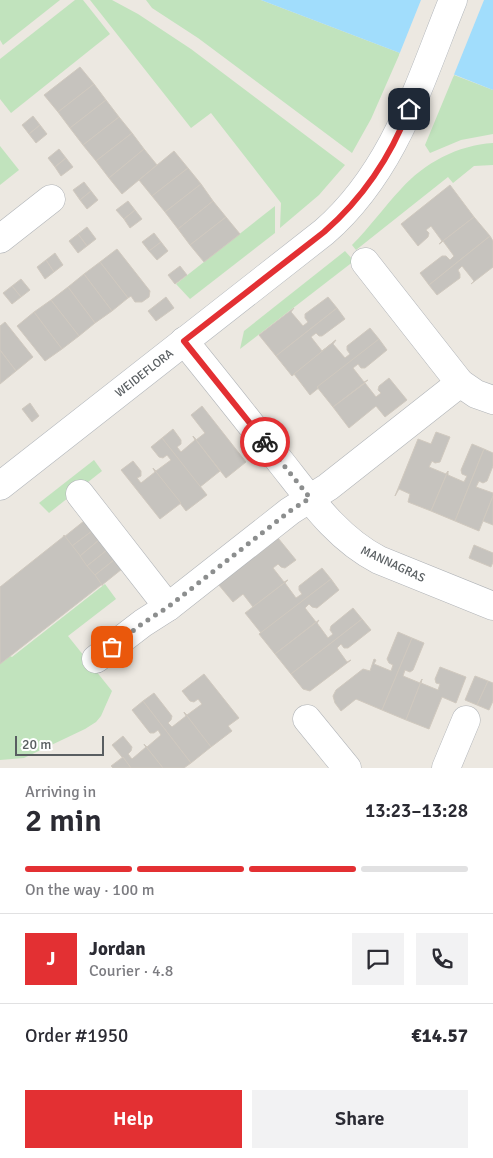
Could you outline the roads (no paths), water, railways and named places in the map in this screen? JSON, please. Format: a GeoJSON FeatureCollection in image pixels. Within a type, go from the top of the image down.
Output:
{"type":"FeatureCollection","features":[{"type":"Feature","properties":{"kind":"street","name":"WEIDEFLORA"},"geometry":{"type":"LineString","coordinates":[[0,486],[324,232],[349,209],[367,186],[398,136],[453,0]]}},
{"type":"Feature","properties":{"kind":"street"},"geometry":{"type":"LineString","coordinates":[[0,239],[51,199]]}},
{"type":"Feature","properties":{"kind":"street"},"geometry":{"type":"LineString","coordinates":[[365,262],[460,383],[476,394],[493,400]]}},
{"type":"Feature","properties":{"kind":"street","name":"MANNAGRAS"},"geometry":{"type":"LineString","coordinates":[[184,341],[310,498],[349,541],[379,560],[493,606]]}},
{"type":"Feature","properties":{"kind":"street"},"geometry":{"type":"LineString","coordinates":[[96,659],[143,623],[168,607],[290,511],[328,487],[460,383]]}},
{"type":"Feature","properties":{"kind":"street"},"geometry":{"type":"LineString","coordinates":[[80,494],[168,607]]}},
{"type":"Feature","properties":{"kind":"street"},"geometry":{"type":"LineString","coordinates":[[307,719],[347,768]]}},
{"type":"Feature","properties":{"kind":"street"},"geometry":{"type":"LineString","coordinates":[[446,768],[466,720]]}},
{"type":"Feature","properties":{"kind":"water"},"geometry":{"type":"Polygon","coordinates":[[[261,0],[493,0],[493,90],[400,53],[261,0]]]}}]}
